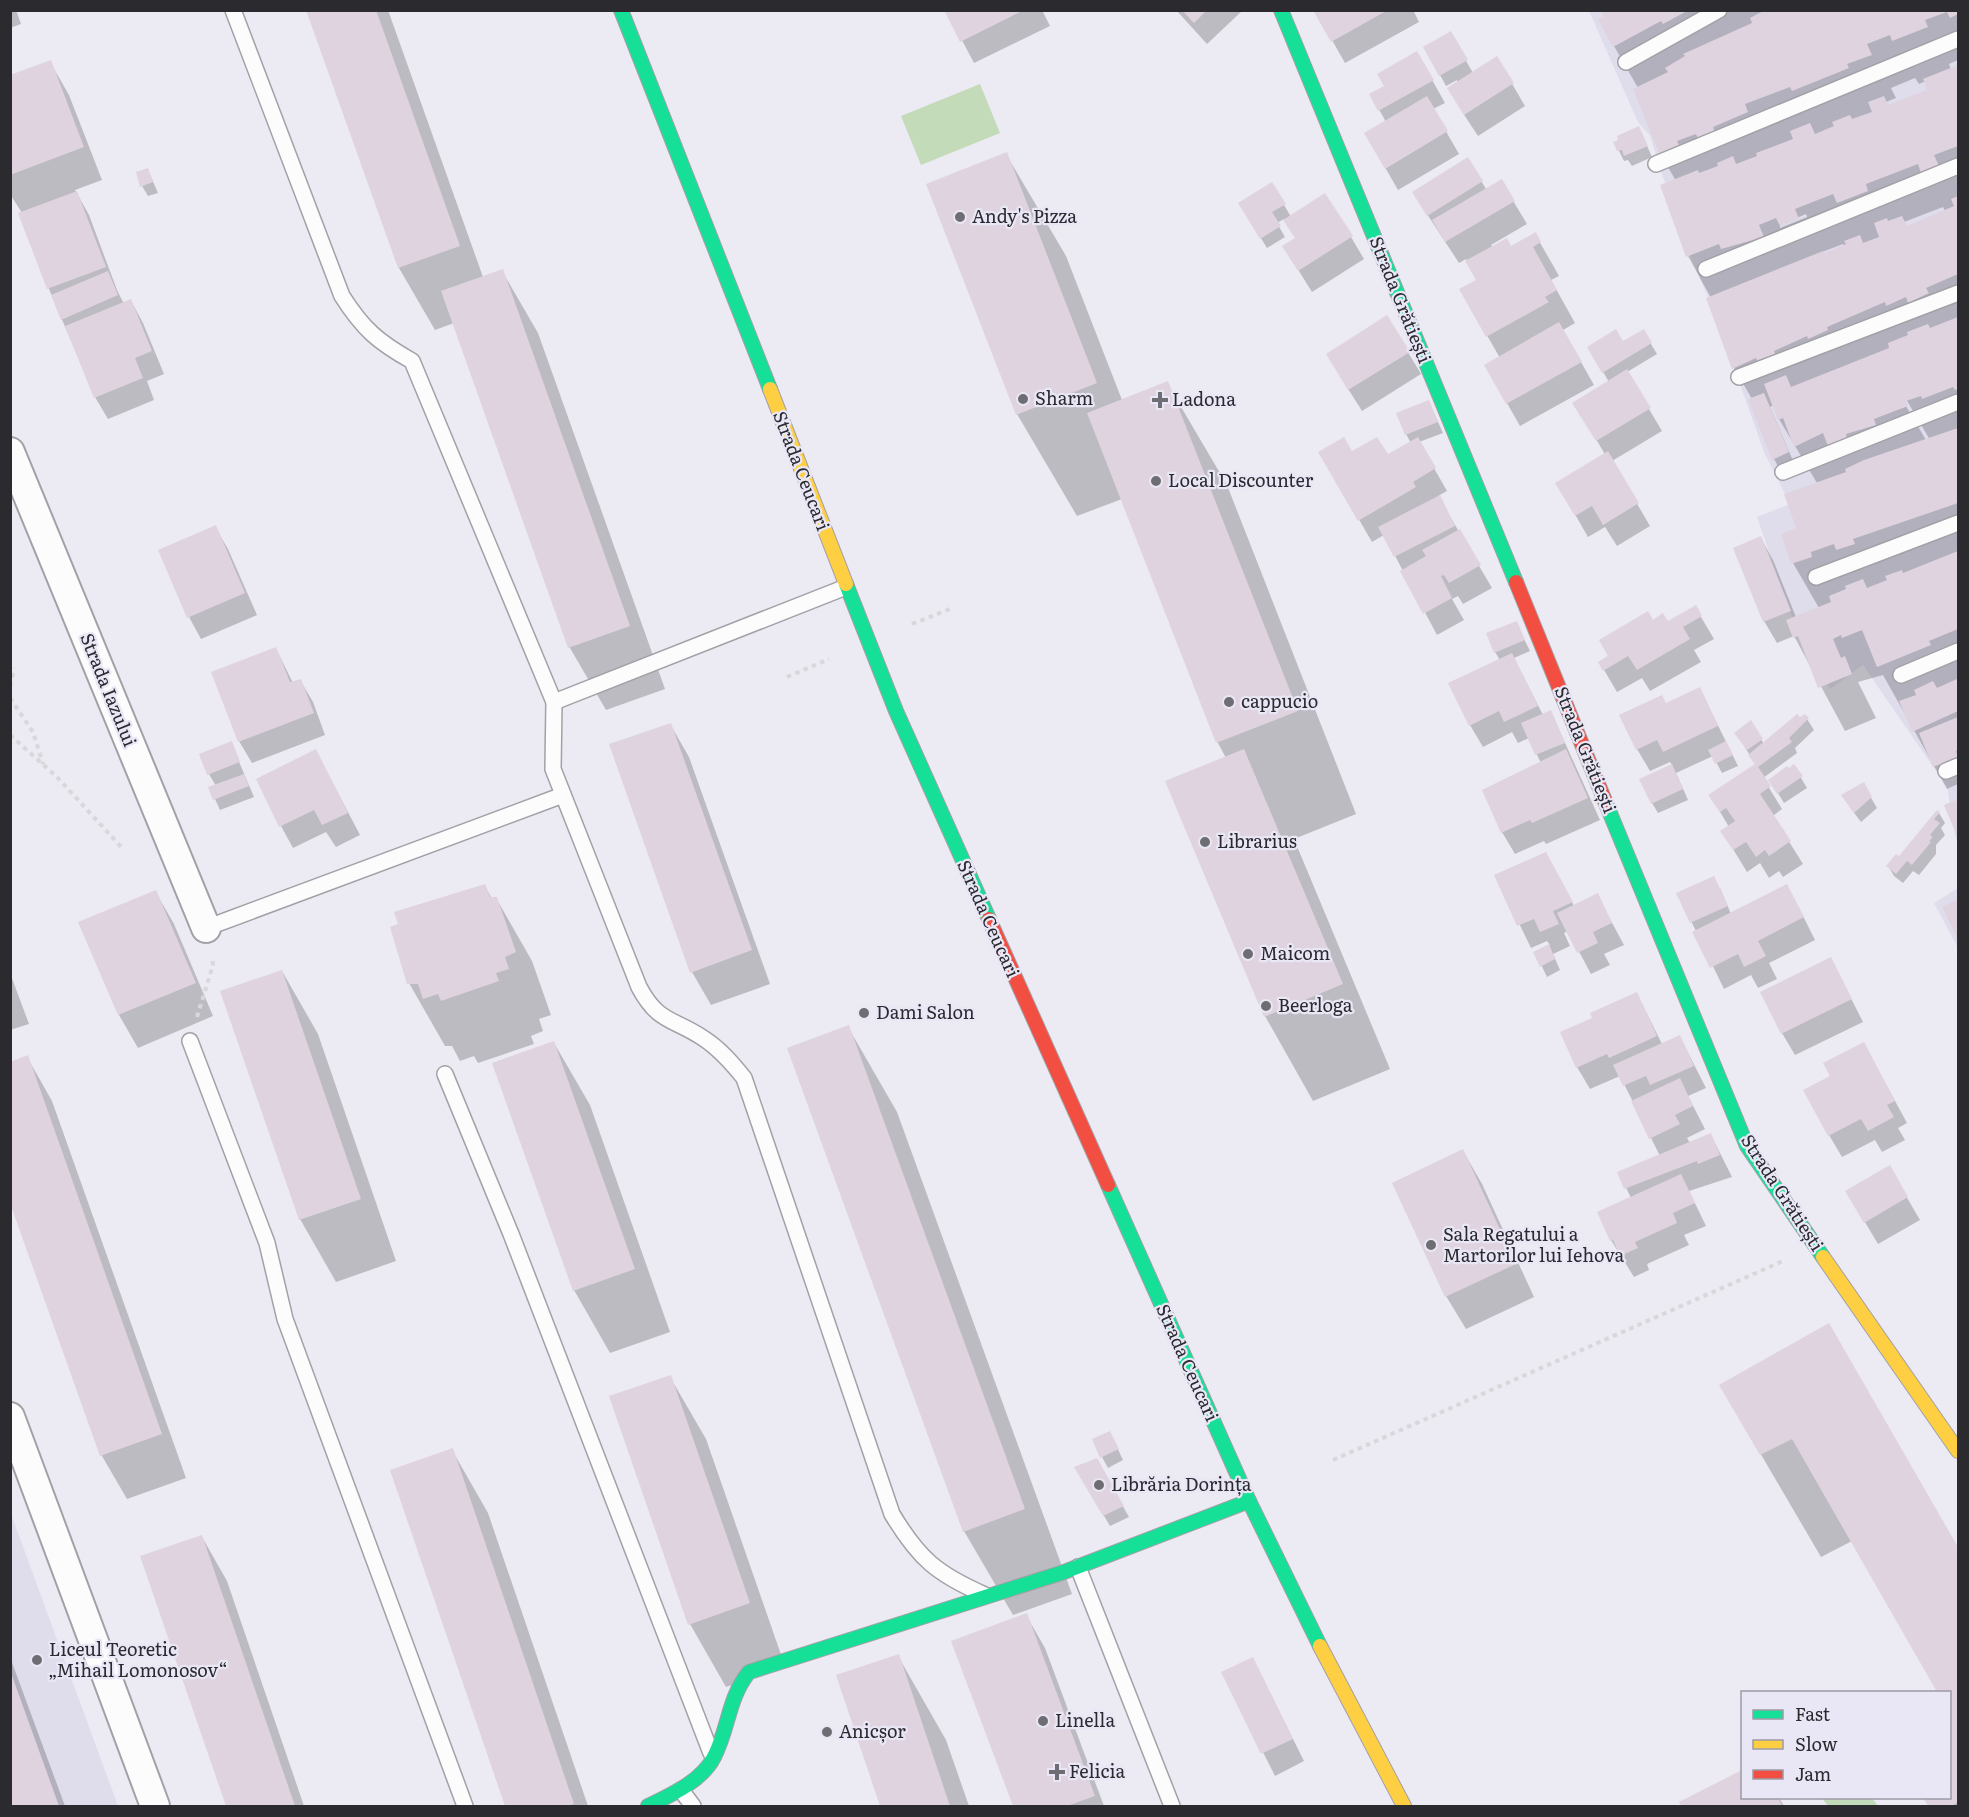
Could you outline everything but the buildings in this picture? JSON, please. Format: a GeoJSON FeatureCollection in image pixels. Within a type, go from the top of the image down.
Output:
{"type":"FeatureCollection","features":[{"type":"Feature","properties":{"kind":"street","name":"Strada Ceucari"},"geometry":{"type":"LineString","coordinates":[[621,10],[901,722],[1250,1501],[1333,1673],[1404,1806]]}},
{"type":"Feature","properties":{"kind":"street","name":"Strada Grătiești"},"geometry":{"type":"LineString","coordinates":[[1281,10],[1748,1146],[1959,1451]]}},
{"type":"Feature","properties":{"kind":"street","name":"Strada Iazului"},"geometry":{"type":"LineString","coordinates":[[10,452],[206,928]]}},
{"type":"Feature","properties":{"kind":"street"},"geometry":{"type":"LineString","coordinates":[[10,1417],[155,1806]]}},
{"type":"Feature","properties":{"kind":"street"},"geometry":{"type":"LineString","coordinates":[[648,1806],[681,1790],[713,1759],[736,1686],[749,1672],[991,1597],[1173,1533],[1250,1501]]}},
{"type":"Feature","properties":{"kind":"lane"},"geometry":{"type":"LineString","coordinates":[[233,10],[342,296],[361,325],[384,346],[412,361],[555,702],[553,769],[639,987],[659,1016],[711,1044],[726,1056],[744,1078],[892,1514],[911,1542],[935,1568],[951,1580],[991,1597]]}},
{"type":"Feature","properties":{"kind":"lane"},"geometry":{"type":"LineString","coordinates":[[1626,62],[1719,10]]}},
{"type":"Feature","properties":{"kind":"lane"},"geometry":{"type":"LineString","coordinates":[[1656,164],[1959,39]]}},
{"type":"Feature","properties":{"kind":"lane"},"geometry":{"type":"LineString","coordinates":[[1706,269],[1959,166]]}},
{"type":"Feature","properties":{"kind":"lane"},"geometry":{"type":"LineString","coordinates":[[1739,377],[1959,293]]}},
{"type":"Feature","properties":{"kind":"lane"},"geometry":{"type":"LineString","coordinates":[[1783,472],[1959,402]]}},
{"type":"Feature","properties":{"kind":"lane"},"geometry":{"type":"LineString","coordinates":[[1816,578],[1959,523]]}},
{"type":"Feature","properties":{"kind":"lane"},"geometry":{"type":"LineString","coordinates":[[555,702],[846,586]]}},
{"type":"Feature","properties":{"kind":"lane"},"geometry":{"type":"LineString","coordinates":[[1901,675],[1959,651]]}},
{"type":"Feature","properties":{"kind":"lane"},"geometry":{"type":"LineString","coordinates":[[206,928],[563,795]]}},
{"type":"Feature","properties":{"kind":"lane"},"geometry":{"type":"LineString","coordinates":[[190,1041],[267,1243],[285,1319],[465,1806]]}},
{"type":"Feature","properties":{"kind":"lane"},"geometry":{"type":"LineString","coordinates":[[445,1074],[515,1245],[713,1759]]}},
{"type":"Feature","properties":{"kind":"lane"},"geometry":{"type":"LineString","coordinates":[[1078,1567],[1172,1806]]}},
{"type":"Feature","properties":{"kind":"lane"},"geometry":{"type":"LineString","coordinates":[[681,1790],[693,1806]]}},
{"type":"Feature","properties":{"kind":"path"},"geometry":{"type":"LineString","coordinates":[[912,624],[950,609]]}},
{"type":"Feature","properties":{"kind":"path"},"geometry":{"type":"LineString","coordinates":[[787,677],[829,659]]}},
{"type":"Feature","properties":{"kind":"path"},"geometry":{"type":"LineString","coordinates":[[10,686],[14,668]]}},
{"type":"Feature","properties":{"kind":"path"},"geometry":{"type":"LineString","coordinates":[[10,698],[33,732],[43,764]]}},
{"type":"Feature","properties":{"kind":"path"},"geometry":{"type":"LineString","coordinates":[[10,735],[43,764],[124,850]]}},
{"type":"Feature","properties":{"kind":"path"},"geometry":{"type":"LineString","coordinates":[[190,1041],[213,965],[206,928]]}},
{"type":"Feature","properties":{"kind":"path"},"geometry":{"type":"LineString","coordinates":[[1333,1460],[1817,1246]]}},
{"type":"Feature","properties":{"kind":"shaded area"},"geometry":{"type":"Polygon","coordinates":[[[1589,11],[1958,11],[1958,843],[1947,787],[1863,665],[1830,689],[1789,610],[1757,517],[1790,504],[1764,452],[1715,313],[1683,240],[1650,136],[1638,122],[1589,11]]]}},
{"type":"Feature","properties":{"kind":"shaded area"},"geometry":{"type":"Polygon","coordinates":[[[1958,888],[1958,948],[1934,903],[1958,888]]]}},
{"type":"Feature","properties":{"kind":"shaded area","name":"Liceul Teoretic „Mihail Lomonosov“"},"geometry":{"type":"Polygon","coordinates":[[[11,1514],[118,1806],[11,1806],[11,1514]]]}},
{"type":"Feature","properties":{"kind":"green space"},"geometry":{"type":"Polygon","coordinates":[[[980,84],[1000,133],[921,165],[901,116],[980,84]]]}},
{"type":"Feature","properties":{"kind":"green space"},"geometry":{"type":"Polygon","coordinates":[[[1823,1799],[1873,1799],[1878,1806],[1828,1806],[1823,1799]]]}},
{"type":"Feature","properties":{"kind":"traffic: fast"},"geometry":{"type":"LineString","coordinates":[[621,10],[770,389]]}},
{"type":"Feature","properties":{"kind":"traffic: fast"},"geometry":{"type":"LineString","coordinates":[[1281,10],[1516,582]]}},
{"type":"Feature","properties":{"kind":"traffic: fast"},"geometry":{"type":"LineString","coordinates":[[846,584],[896,711],[989,919]]}},
{"type":"Feature","properties":{"kind":"traffic: fast"},"geometry":{"type":"LineString","coordinates":[[1605,801],[1747,1146],[1823,1257]]}},
{"type":"Feature","properties":{"kind":"traffic: fast"},"geometry":{"type":"LineString","coordinates":[[1108,1185],[1249,1501],[1320,1646]]}},
{"type":"Feature","properties":{"kind":"traffic: fast"},"geometry":{"type":"LineString","coordinates":[[648,1806],[685,1786],[709,1766],[719,1746],[737,1692],[749,1672],[1064,1572],[1249,1501]]}},
{"type":"Feature","properties":{"kind":"traffic: slow"},"geometry":{"type":"LineString","coordinates":[[770,389],[846,584]]}},
{"type":"Feature","properties":{"kind":"traffic: slow"},"geometry":{"type":"LineString","coordinates":[[1823,1257],[1958,1451]]}},
{"type":"Feature","properties":{"kind":"traffic: slow"},"geometry":{"type":"LineString","coordinates":[[1320,1646],[1404,1806]]}},
{"type":"Feature","properties":{"kind":"traffic: jam"},"geometry":{"type":"LineString","coordinates":[[1516,582],[1605,801]]}},
{"type":"Feature","properties":{"kind":"traffic: jam"},"geometry":{"type":"LineString","coordinates":[[989,919],[1108,1185]]}},
{"type":"Feature","properties":{"kind":"place","name":"Andy's Pizza"},"geometry":{"type":"Point","coordinates":[960,217]}},
{"type":"Feature","properties":{"kind":"place","name":"Sharm"},"geometry":{"type":"Point","coordinates":[1023,399]}},
{"type":"Feature","properties":{"kind":"place","name":"Ladona"},"geometry":{"type":"Point","coordinates":[1160,400]}},
{"type":"Feature","properties":{"kind":"place","name":"Local Discounter"},"geometry":{"type":"Point","coordinates":[1156,481]}},
{"type":"Feature","properties":{"kind":"place","name":"cappucio"},"geometry":{"type":"Point","coordinates":[1229,702]}},
{"type":"Feature","properties":{"kind":"place","name":"Librarius"},"geometry":{"type":"Point","coordinates":[1205,842]}},
{"type":"Feature","properties":{"kind":"place","name":"Maicom"},"geometry":{"type":"Point","coordinates":[1248,954]}},
{"type":"Feature","properties":{"kind":"place","name":"Beerloga"},"geometry":{"type":"Point","coordinates":[1266,1006]}},
{"type":"Feature","properties":{"kind":"place","name":"Dami Salon"},"geometry":{"type":"Point","coordinates":[864,1013]}},
{"type":"Feature","properties":{"kind":"place","name":"Sala Regatului a Martorilor lui Iehova"},"geometry":{"type":"Point","coordinates":[1431,1245]}},
{"type":"Feature","properties":{"kind":"place","name":"Librăria Dorința"},"geometry":{"type":"Point","coordinates":[1099,1485]}},
{"type":"Feature","properties":{"kind":"place","name":"Liceul Teoretic „Mihail Lomonosov“"},"geometry":{"type":"Point","coordinates":[37,1660]}},
{"type":"Feature","properties":{"kind":"place","name":"Linella"},"geometry":{"type":"Point","coordinates":[1043,1721]}},
{"type":"Feature","properties":{"kind":"place","name":"Anicșor"},"geometry":{"type":"Point","coordinates":[827,1732]}},
{"type":"Feature","properties":{"kind":"place","name":"Felicia"},"geometry":{"type":"Point","coordinates":[1057,1772]}}]}
